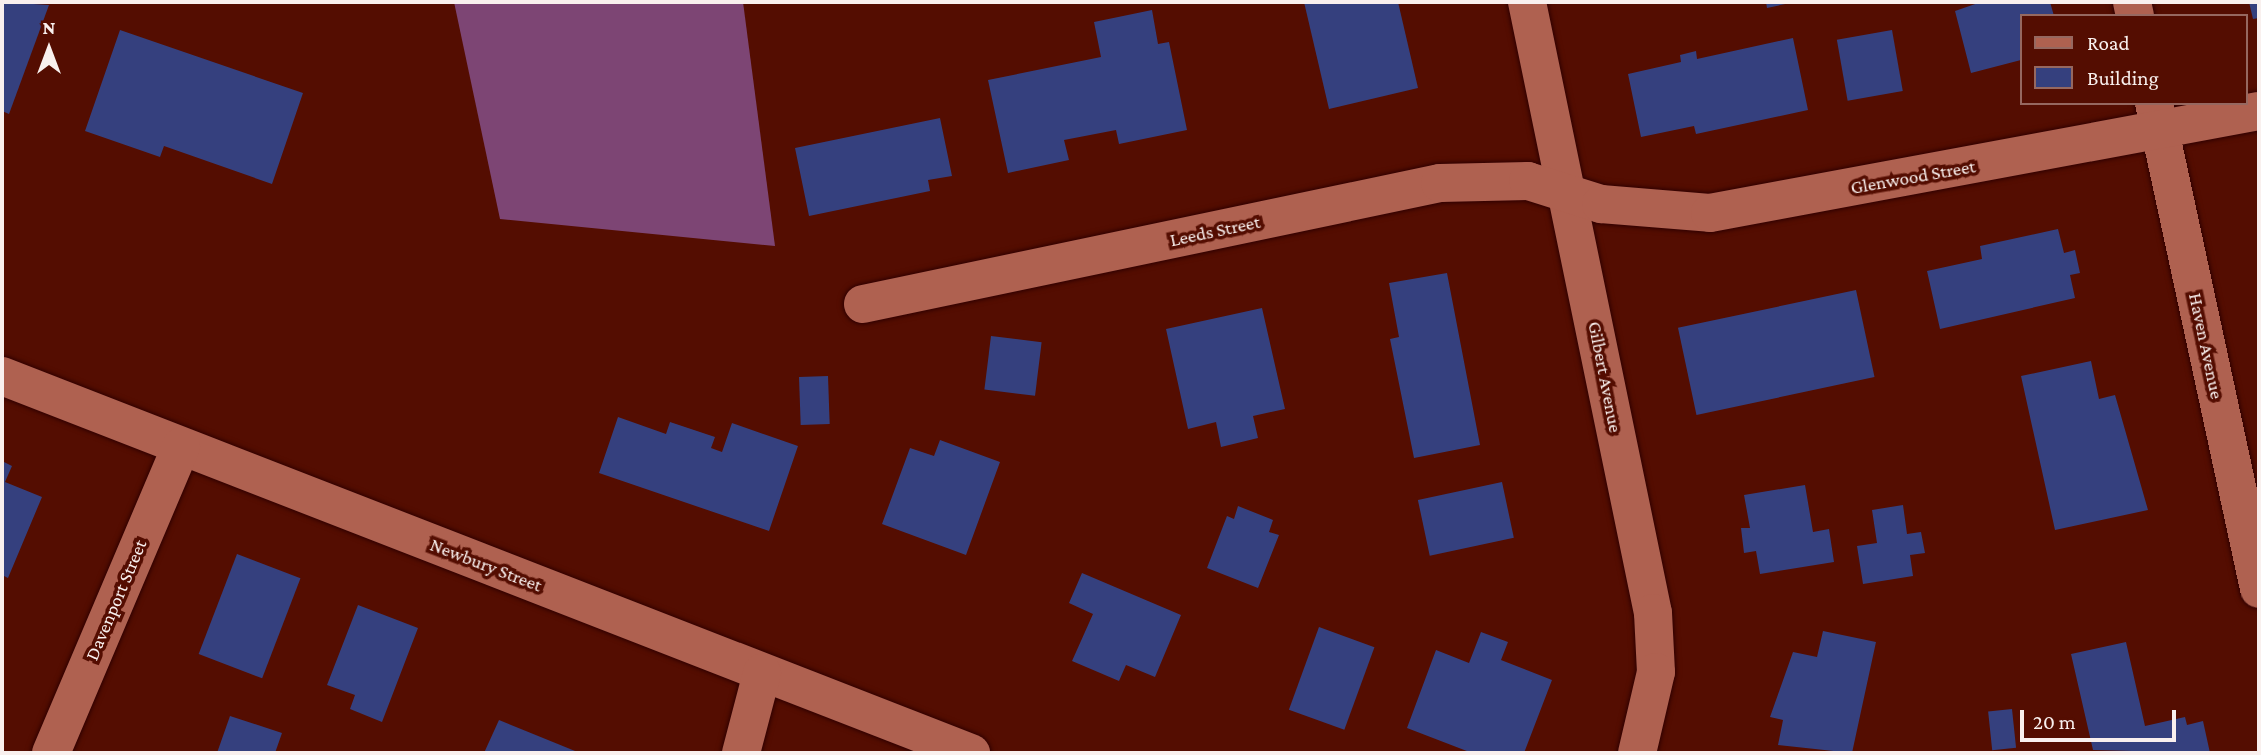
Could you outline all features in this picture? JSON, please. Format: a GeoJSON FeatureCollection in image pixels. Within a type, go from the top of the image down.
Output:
{"type":"FeatureCollection","features":[{"type":"Feature","properties":{"kind":"street","name":"Gilbert Avenue"},"geometry":{"type":"LineString","coordinates":[[1527,2],[1568,189],[1653,613],[1656,672],[1637,753]]}},
{"type":"Feature","properties":{"kind":"street","name":"Glenwood Street"},"geometry":{"type":"LineString","coordinates":[[1568,189],[1601,204],[1646,212],[1710,213],[2157,118],[2259,111]]}},
{"type":"Feature","properties":{"kind":"street","name":"Haven Avenue"},"geometry":{"type":"LineString","coordinates":[[2157,118],[2259,589]]}},
{"type":"Feature","properties":{"kind":"street","name":"Leeds Street"},"geometry":{"type":"LineString","coordinates":[[863,304],[1440,183],[1528,181],[1568,189]]}},
{"type":"Feature","properties":{"kind":"street","name":"Newbury Street"},"geometry":{"type":"LineString","coordinates":[[2,376],[971,753]]}},
{"type":"Feature","properties":{"kind":"street","name":"Davenport Street"},"geometry":{"type":"LineString","coordinates":[[51,753],[181,446]]}},
{"type":"Feature","properties":{"kind":"street"},"geometry":{"type":"LineString","coordinates":[[741,753],[762,673]]}},
{"type":"Feature","properties":{"kind":"shaded area"},"geometry":{"type":"Polygon","coordinates":[[[454,2],[743,2],[775,246],[500,219],[454,2]]]}},
{"type":"Feature","properties":{"kind":"building"},"geometry":{"type":"Polygon","coordinates":[[[2,2],[49,5],[9,114],[2,111],[2,2]]]}},
{"type":"Feature","properties":{"kind":"building"},"geometry":{"type":"Polygon","coordinates":[[[1304,2],[1398,2],[1418,88],[1329,109],[1304,2]]]}},
{"type":"Feature","properties":{"kind":"building"},"geometry":{"type":"Polygon","coordinates":[[[1766,2],[1790,2],[1790,3],[1767,8],[1766,2]]]}},
{"type":"Feature","properties":{"kind":"building"},"geometry":{"type":"Polygon","coordinates":[[[1981,2],[2050,2],[2053,14],[2020,14],[2020,60],[1971,73],[1955,11],[1981,2]]]}},
{"type":"Feature","properties":{"kind":"building"},"geometry":{"type":"Polygon","coordinates":[[[2249,2],[2259,2],[2259,18],[2253,19],[2249,2]]]}},
{"type":"Feature","properties":{"kind":"building"},"geometry":{"type":"Polygon","coordinates":[[[1152,10],[1158,44],[1169,42],[1187,130],[1119,144],[1116,130],[1064,140],[1069,160],[1008,173],[988,80],[1101,57],[1094,22],[1152,10]]]}},
{"type":"Feature","properties":{"kind":"building"},"geometry":{"type":"Polygon","coordinates":[[[120,30],[303,93],[272,184],[164,146],[160,157],[85,131],[120,30]]]}},
{"type":"Feature","properties":{"kind":"building"},"geometry":{"type":"Polygon","coordinates":[[[1892,30],[1903,91],[1848,101],[1837,40],[1892,30]]]}},
{"type":"Feature","properties":{"kind":"building"},"geometry":{"type":"Polygon","coordinates":[[[1793,38],[1808,110],[1696,134],[1694,126],[1641,137],[1628,74],[1681,62],[1680,55],[1696,51],[1697,59],[1793,38]]]}},
{"type":"Feature","properties":{"kind":"building"},"geometry":{"type":"Polygon","coordinates":[[[940,118],[952,176],[928,180],[930,191],[809,216],[795,148],[940,118]]]}},
{"type":"Feature","properties":{"kind":"building"},"geometry":{"type":"Polygon","coordinates":[[[2058,229],[2064,253],[2075,250],[2080,273],[2070,275],[2075,298],[1940,329],[1927,271],[1982,259],[1980,246],[2058,229]]]}},
{"type":"Feature","properties":{"kind":"building"},"geometry":{"type":"Polygon","coordinates":[[[1447,273],[1480,445],[1414,458],[1390,339],[1399,337],[1389,283],[1447,273]]]}},
{"type":"Feature","properties":{"kind":"building"},"geometry":{"type":"Polygon","coordinates":[[[1856,290],[1875,377],[1696,415],[1678,328],[1856,290]]]}},
{"type":"Feature","properties":{"kind":"building"},"geometry":{"type":"Polygon","coordinates":[[[1262,308],[1285,409],[1253,416],[1258,438],[1221,447],[1216,422],[1188,429],[1166,329],[1262,308]]]}},
{"type":"Feature","properties":{"kind":"building"},"geometry":{"type":"Polygon","coordinates":[[[991,336],[1042,342],[1035,396],[984,390],[991,336]]]}},
{"type":"Feature","properties":{"kind":"building"},"geometry":{"type":"Polygon","coordinates":[[[2091,361],[2099,399],[2115,395],[2148,510],[2055,530],[2021,376],[2091,361]]]}},
{"type":"Feature","properties":{"kind":"building"},"geometry":{"type":"Polygon","coordinates":[[[828,376],[830,424],[801,425],[799,377],[828,376]]]}},
{"type":"Feature","properties":{"kind":"building"},"geometry":{"type":"Polygon","coordinates":[[[618,417],[666,434],[670,422],[715,437],[711,448],[722,452],[732,423],[798,446],[769,531],[599,473],[618,417]]]}},
{"type":"Feature","properties":{"kind":"building"},"geometry":{"type":"Polygon","coordinates":[[[940,440],[1000,462],[966,555],[882,524],[910,448],[934,456],[940,440]]]}},
{"type":"Feature","properties":{"kind":"building"},"geometry":{"type":"Polygon","coordinates":[[[2,461],[12,466],[5,482],[42,497],[8,578],[2,575],[2,461]]]}},
{"type":"Feature","properties":{"kind":"building"},"geometry":{"type":"Polygon","coordinates":[[[1502,482],[1514,538],[1430,556],[1418,500],[1502,482]]]}},
{"type":"Feature","properties":{"kind":"building"},"geometry":{"type":"Polygon","coordinates":[[[1805,485],[1813,532],[1829,529],[1834,562],[1760,574],[1756,551],[1744,553],[1741,528],[1750,528],[1744,495],[1805,485]]]}},
{"type":"Feature","properties":{"kind":"building"},"geometry":{"type":"Polygon","coordinates":[[[1903,505],[1907,534],[1921,532],[1925,553],[1910,555],[1913,576],[1863,584],[1857,546],[1877,543],[1872,510],[1903,505]]]}},
{"type":"Feature","properties":{"kind":"building"},"geometry":{"type":"Polygon","coordinates":[[[1238,506],[1273,520],[1269,532],[1279,535],[1258,588],[1207,568],[1227,516],[1234,519],[1238,506]]]}},
{"type":"Feature","properties":{"kind":"building"},"geometry":{"type":"Polygon","coordinates":[[[237,554],[300,578],[262,678],[199,654],[237,554]]]}},
{"type":"Feature","properties":{"kind":"building"},"geometry":{"type":"Polygon","coordinates":[[[1082,573],[1181,615],[1155,677],[1126,665],[1119,681],[1072,661],[1093,614],[1069,603],[1082,573]]]}},
{"type":"Feature","properties":{"kind":"building"},"geometry":{"type":"Polygon","coordinates":[[[358,605],[418,628],[382,722],[350,709],[355,695],[327,685],[358,605]]]}},
{"type":"Feature","properties":{"kind":"building"},"geometry":{"type":"Polygon","coordinates":[[[1319,627],[1374,647],[1344,730],[1289,710],[1319,627]]]}},
{"type":"Feature","properties":{"kind":"building"},"geometry":{"type":"Polygon","coordinates":[[[1823,631],[1876,642],[1852,753],[1778,745],[1783,720],[1770,717],[1793,652],[1817,657],[1823,631]]]}},
{"type":"Feature","properties":{"kind":"building"},"geometry":{"type":"Polygon","coordinates":[[[1481,632],[1508,642],[1501,660],[1552,680],[1524,753],[1472,753],[1407,728],[1436,650],[1469,663],[1481,632]]]}},
{"type":"Feature","properties":{"kind":"building"},"geometry":{"type":"Polygon","coordinates":[[[2126,642],[2145,726],[2185,717],[2187,725],[2203,721],[2210,753],[2093,750],[2071,654],[2126,642]]]}},
{"type":"Feature","properties":{"kind":"building"},"geometry":{"type":"Polygon","coordinates":[[[2012,709],[2016,748],[1992,750],[1988,712],[2012,709]]]}},
{"type":"Feature","properties":{"kind":"building"},"geometry":{"type":"Polygon","coordinates":[[[230,716],[282,733],[275,753],[217,753],[230,716]]]}},
{"type":"Feature","properties":{"kind":"building"},"geometry":{"type":"Polygon","coordinates":[[[499,720],[580,753],[484,753],[499,720]]]}}]}
